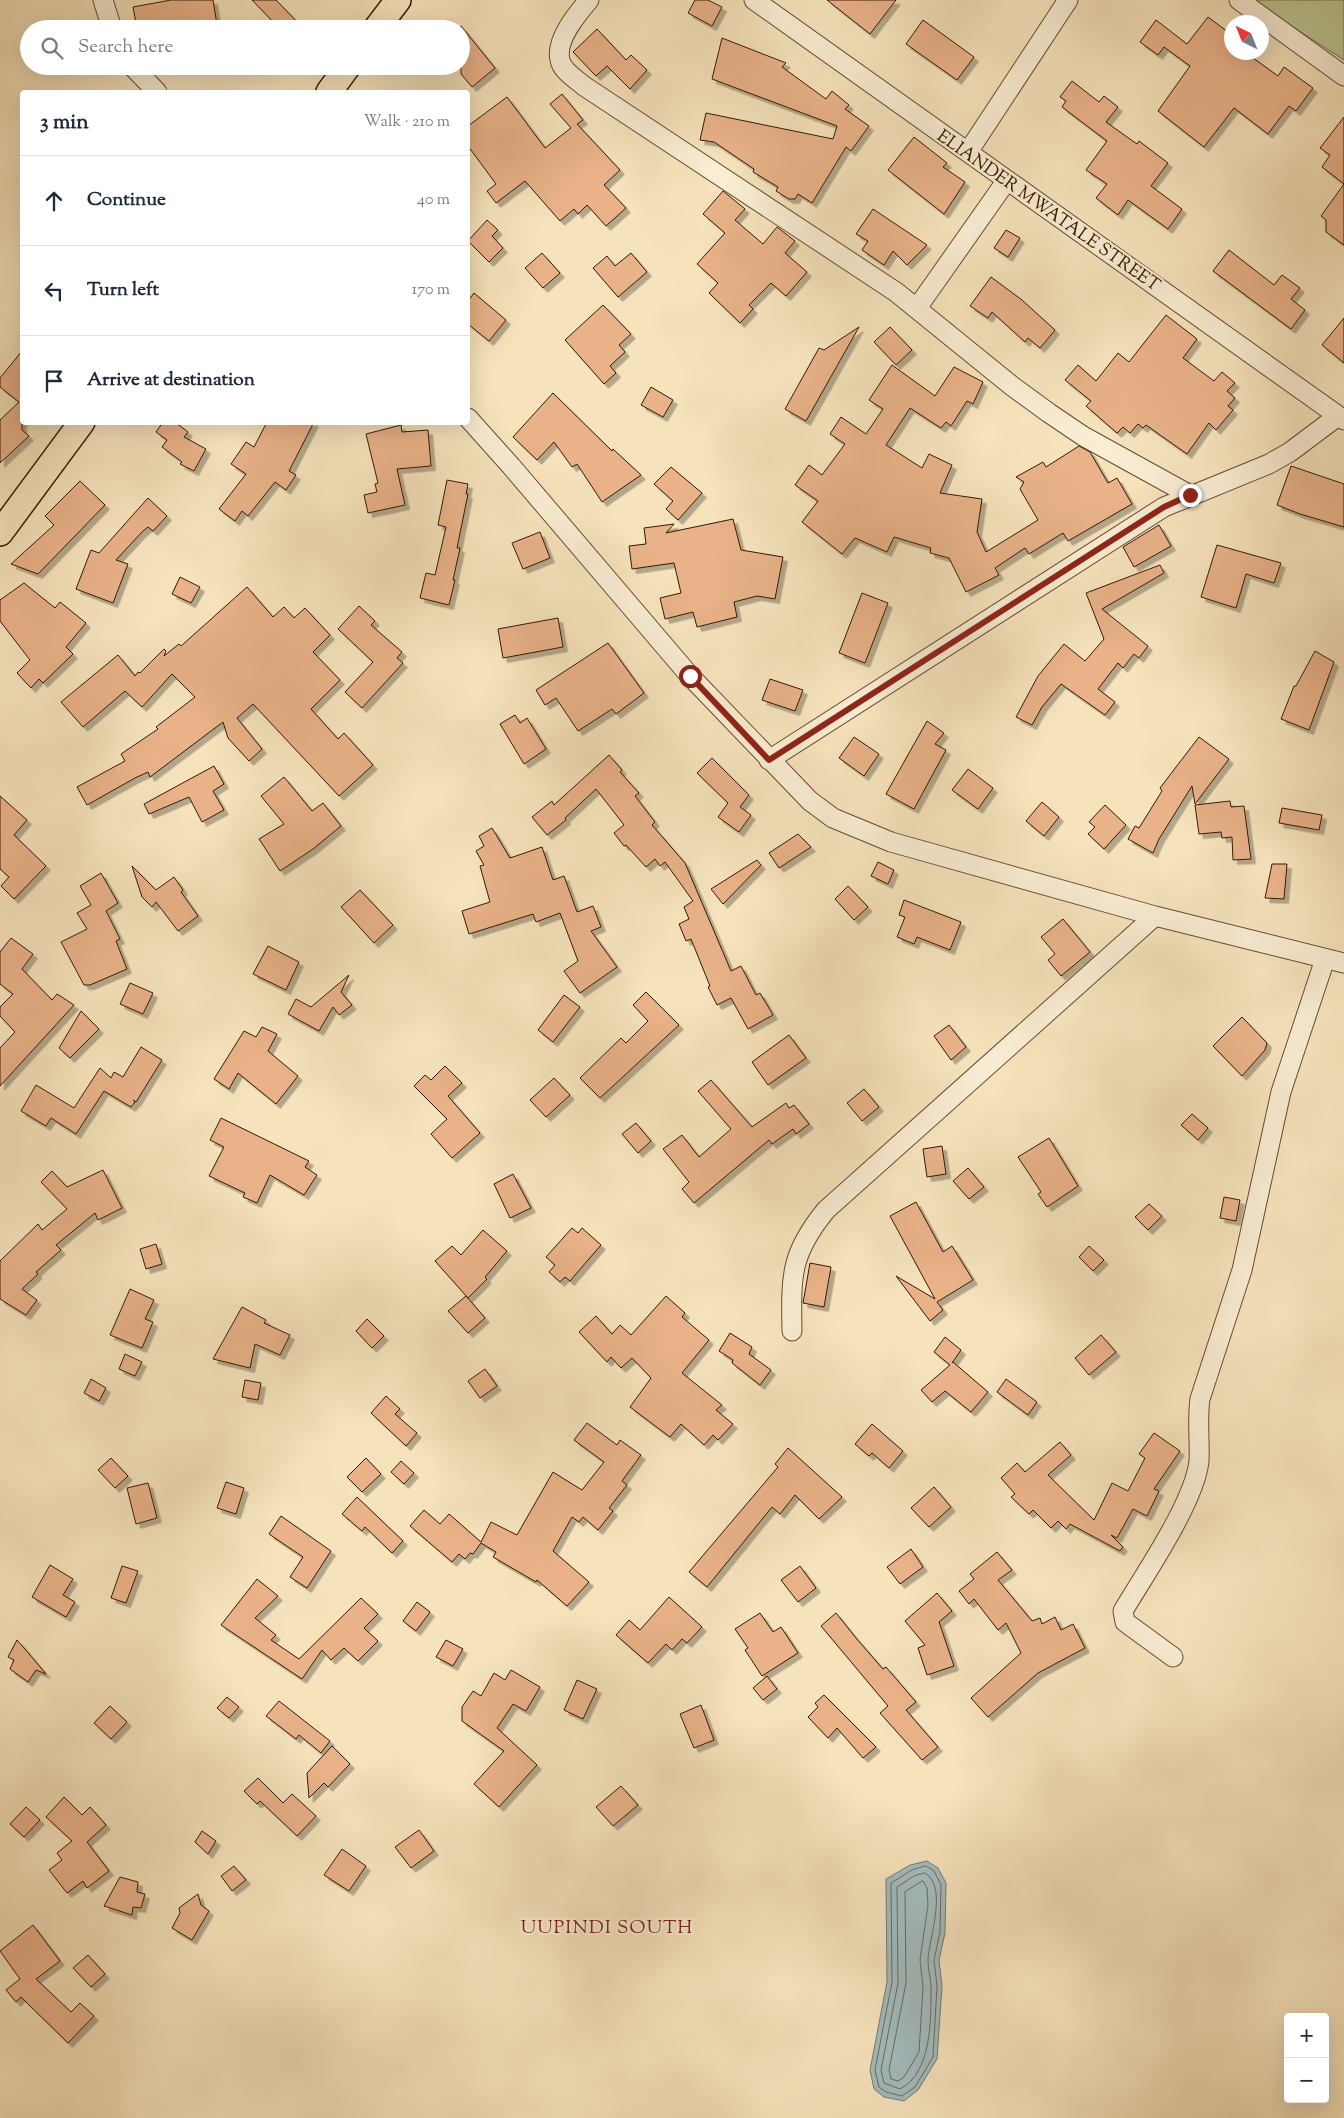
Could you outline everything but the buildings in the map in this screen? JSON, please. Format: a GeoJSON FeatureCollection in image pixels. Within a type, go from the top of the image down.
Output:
{"type":"FeatureCollection","features":[{"type":"Feature","properties":{"kind":"main road"},"geometry":{"type":"LineString","coordinates":[[383,20],[398,0]]}},
{"type":"Feature","properties":{"kind":"main road"},"geometry":{"type":"LineString","coordinates":[[330,90],[341,75]]}},
{"type":"Feature","properties":{"kind":"main road"},"geometry":{"type":"LineString","coordinates":[[0,533],[80,425]]}},
{"type":"Feature","properties":{"kind":"street"},"geometry":{"type":"LineString","coordinates":[[103,0],[109,20]]}},
{"type":"Feature","properties":{"kind":"street"},"geometry":{"type":"LineString","coordinates":[[589,0],[575,17],[561,43],[560,60],[566,71],[584,86],[917,308],[1048,413],[1083,436],[1190,495]]}},
{"type":"Feature","properties":{"kind":"street","name":"ELIANDER MWATALE STREET"},"geometry":{"type":"LineString","coordinates":[[754,0],[1341,418]]}},
{"type":"Feature","properties":{"kind":"street"},"geometry":{"type":"LineString","coordinates":[[968,152],[1068,0]]}},
{"type":"Feature","properties":{"kind":"street"},"geometry":{"type":"LineString","coordinates":[[1239,0],[1344,76]]}},
{"type":"Feature","properties":{"kind":"street"},"geometry":{"type":"LineString","coordinates":[[141,75],[155,90]]}},
{"type":"Feature","properties":{"kind":"street"},"geometry":{"type":"LineString","coordinates":[[917,308],[1008,180]]}},
{"type":"Feature","properties":{"kind":"street"},"geometry":{"type":"LineString","coordinates":[[769,760],[1164,507],[1270,464],[1341,418]]}},
{"type":"Feature","properties":{"kind":"street"},"geometry":{"type":"LineString","coordinates":[[470,420],[690,676],[810,801],[833,818],[891,842],[1156,916],[1344,963]]}},
{"type":"Feature","properties":{"kind":"street"},"geometry":{"type":"LineString","coordinates":[[792,1331],[793,1273],[806,1235],[826,1210],[1156,916]]}},
{"type":"Feature","properties":{"kind":"street"},"geometry":{"type":"LineString","coordinates":[[1173,1657],[1125,1622],[1123,1611],[1187,1499],[1199,1462],[1198,1418],[1200,1399],[1242,1270],[1281,1092],[1325,958]]}},
{"type":"Feature","properties":{"kind":"green space"},"geometry":{"type":"Polygon","coordinates":[[[1251,0],[1344,0],[1344,60],[1251,0]]]}},
{"type":"Feature","properties":{"kind":"water"},"geometry":{"type":"Polygon","coordinates":[[[927,1861],[938,1868],[946,1883],[945,1933],[939,1960],[942,1986],[937,2059],[918,2090],[904,2101],[884,2097],[874,2089],[870,2070],[887,1982],[886,1879],[910,1865],[927,1861]]]}},
{"type":"Feature","properties":{"kind":"district","name":"UUPINDI SOUTH"},"geometry":{"type":"Point","coordinates":[607,1926]}},
{"type":"Feature","properties":{"kind":"route"},"geometry":{"type":"LineString","coordinates":[[690,676],[769,760],[1164,507],[1190,495]]}}]}
